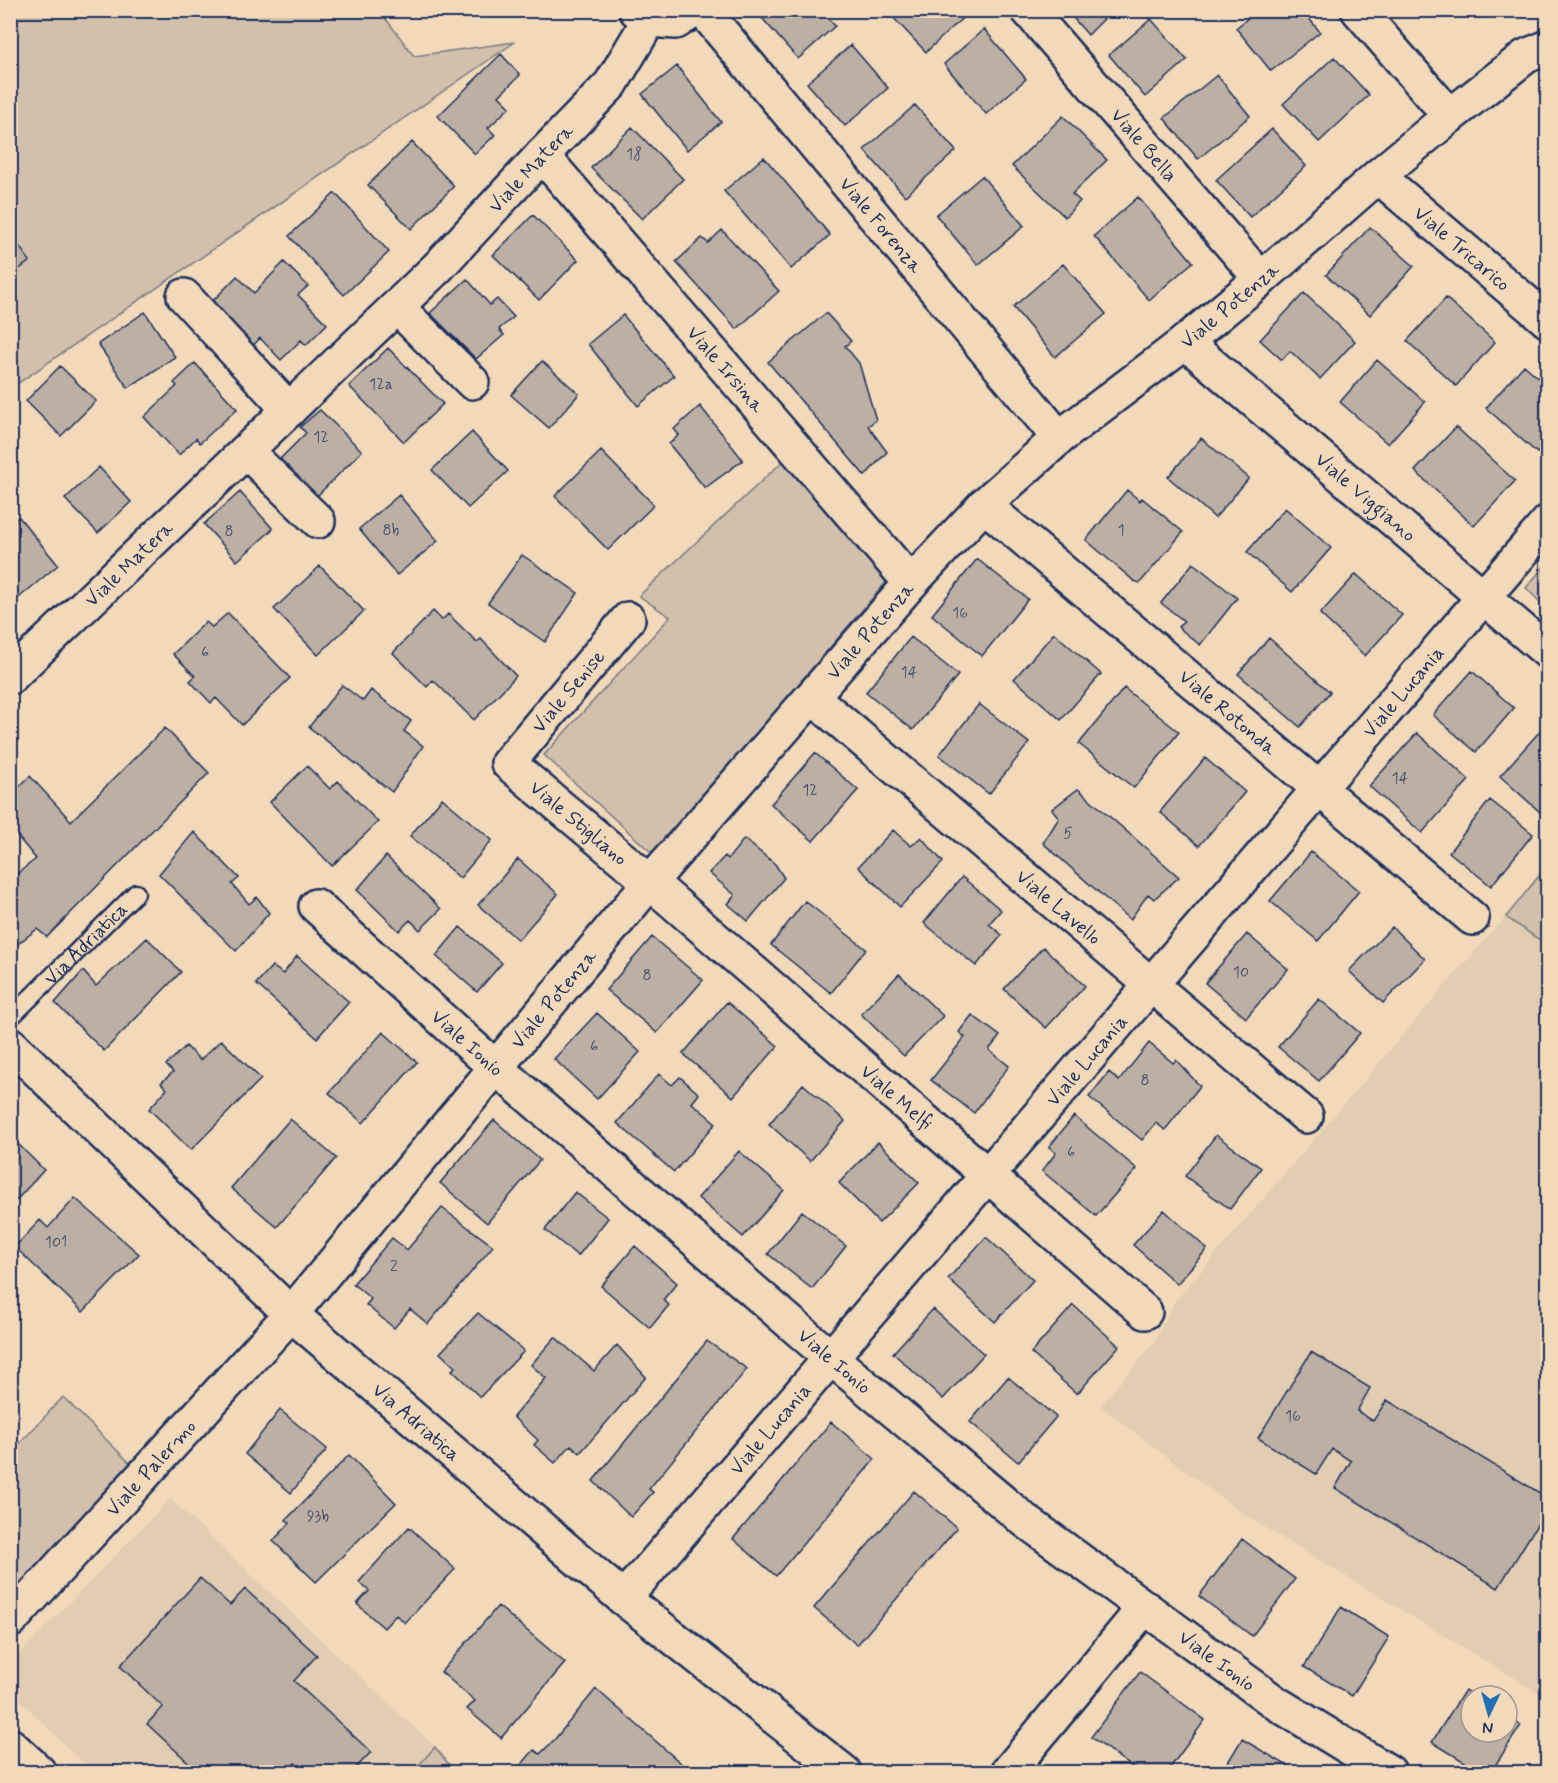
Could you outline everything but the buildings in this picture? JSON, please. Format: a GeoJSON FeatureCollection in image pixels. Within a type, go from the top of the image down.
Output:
{"type":"FeatureCollection","features":[{"type":"Feature","properties":{"kind":"street","name":"Viale Matera"},"geometry":{"type":"LineString","coordinates":[[10,677],[438,267],[611,84],[643,15],[676,22],[695,10]]}},
{"type":"Feature","properties":{"kind":"street","name":"Viale Forenza"},"geometry":{"type":"LineString","coordinates":[[703,10],[1059,438]]}},
{"type":"Feature","properties":{"kind":"street","name":"Viale Bella"},"geometry":{"type":"LineString","coordinates":[[1028,10],[1261,279]]}},
{"type":"Feature","properties":{"kind":"street"},"geometry":{"type":"LineString","coordinates":[[1358,10],[1450,116]]}},
{"type":"Feature","properties":{"kind":"street","name":"Viale Potenza"},"geometry":{"type":"LineString","coordinates":[[291,1314],[650,882],[911,583],[984,505],[1059,438],[1185,342],[1261,279],[1450,116],[1526,56],[1548,47]]}},
{"type":"Feature","properties":{"kind":"street","name":"Viale Irsina"},"geometry":{"type":"LineString","coordinates":[[542,155],[911,583]]}},
{"type":"Feature","properties":{"kind":"street","name":"Viale Tricarico"},"geometry":{"type":"LineString","coordinates":[[1378,176],[1548,321]]}},
{"type":"Feature","properties":{"kind":"street"},"geometry":{"type":"LineString","coordinates":[[184,296],[289,410]]}},
{"type":"Feature","properties":{"kind":"street"},"geometry":{"type":"LineString","coordinates":[[397,307],[472,382]]}},
{"type":"Feature","properties":{"kind":"street","name":"Viale Viggiano"},"geometry":{"type":"LineString","coordinates":[[1185,342],[1548,652]]}},
{"type":"Feature","properties":{"kind":"street"},"geometry":{"type":"LineString","coordinates":[[246,451],[318,521]]}},
{"type":"Feature","properties":{"kind":"street","name":"Viale Rotonda"},"geometry":{"type":"LineString","coordinates":[[984,505],[1472,918]]}},
{"type":"Feature","properties":{"kind":"street","name":"Viale Lucania"},"geometry":{"type":"LineString","coordinates":[[623,1598],[1548,522]]}},
{"type":"Feature","properties":{"kind":"street","name":"Viale Senise"},"geometry":{"type":"LineString","coordinates":[[508,764],[628,619]]}},
{"type":"Feature","properties":{"kind":"street","name":"Viale Lavello"},"geometry":{"type":"LineString","coordinates":[[812,697],[1306,1116]]}},
{"type":"Feature","properties":{"kind":"street","name":"Viale Stigliano"},"geometry":{"type":"LineString","coordinates":[[508,764],[650,882]]}},
{"type":"Feature","properties":{"kind":"street","name":"Viale Melfi"},"geometry":{"type":"LineString","coordinates":[[650,882],[1144,1311]]}},
{"type":"Feature","properties":{"kind":"street","name":"Viale Ionio"},"geometry":{"type":"LineString","coordinates":[[316,906],[495,1067],[830,1357],[1023,1519],[1276,1703],[1389,1773]]}},
{"type":"Feature","properties":{"kind":"street","name":"Via Adriatica"},"geometry":{"type":"LineString","coordinates":[[10,1044],[291,1314],[623,1598],[844,1773]]}},
{"type":"Feature","properties":{"kind":"street","name":"Viale Palermo"},"geometry":{"type":"LineString","coordinates":[[10,1621],[291,1314]]}},
{"type":"Feature","properties":{"kind":"street"},"geometry":{"type":"LineString","coordinates":[[1008,1773],[1144,1608]]}},
{"type":"Feature","properties":{"kind":"street"},"geometry":{"type":"LineString","coordinates":[[10,1745],[39,1773]]}},
{"type":"Feature","properties":{"kind":"lane","name":"Via Adriatica"},"geometry":{"type":"LineString","coordinates":[[10,1018],[136,893]]}},
{"type":"Feature","properties":{"kind":"shaded area"},"geometry":{"type":"Polygon","coordinates":[[[10,11],[380,11],[414,56],[515,42],[11,388],[10,11]]]}},
{"type":"Feature","properties":{"kind":"shaded area"},"geometry":{"type":"Polygon","coordinates":[[[784,460],[887,581],[653,854],[544,755],[670,617],[639,596],[784,460]]]}},
{"type":"Feature","properties":{"kind":"shaded area"},"geometry":{"type":"Polygon","coordinates":[[[1547,563],[1547,609],[1526,588],[1547,563]]]}},
{"type":"Feature","properties":{"kind":"shaded area"},"geometry":{"type":"Polygon","coordinates":[[[1547,866],[1547,945],[1506,917],[1547,866]]]}},
{"type":"Feature","properties":{"kind":"shaded area"},"geometry":{"type":"Polygon","coordinates":[[[1506,917],[1547,945],[1547,1698],[1243,1514],[1100,1406],[1154,1343],[1174,1303],[1506,917]]]}},
{"type":"Feature","properties":{"kind":"shaded area"},"geometry":{"type":"Polygon","coordinates":[[[63,1397],[133,1466],[10,1600],[10,1454],[63,1397]]]}},
{"type":"Feature","properties":{"kind":"shaded area"},"geometry":{"type":"Polygon","coordinates":[[[170,1499],[435,1747],[413,1772],[92,1772],[11,1691],[10,1664],[170,1499]]]}},
{"type":"Feature","properties":{"kind":"shaded area"},"geometry":{"type":"Polygon","coordinates":[[[435,1747],[455,1772],[413,1772],[435,1747]]]}}]}
